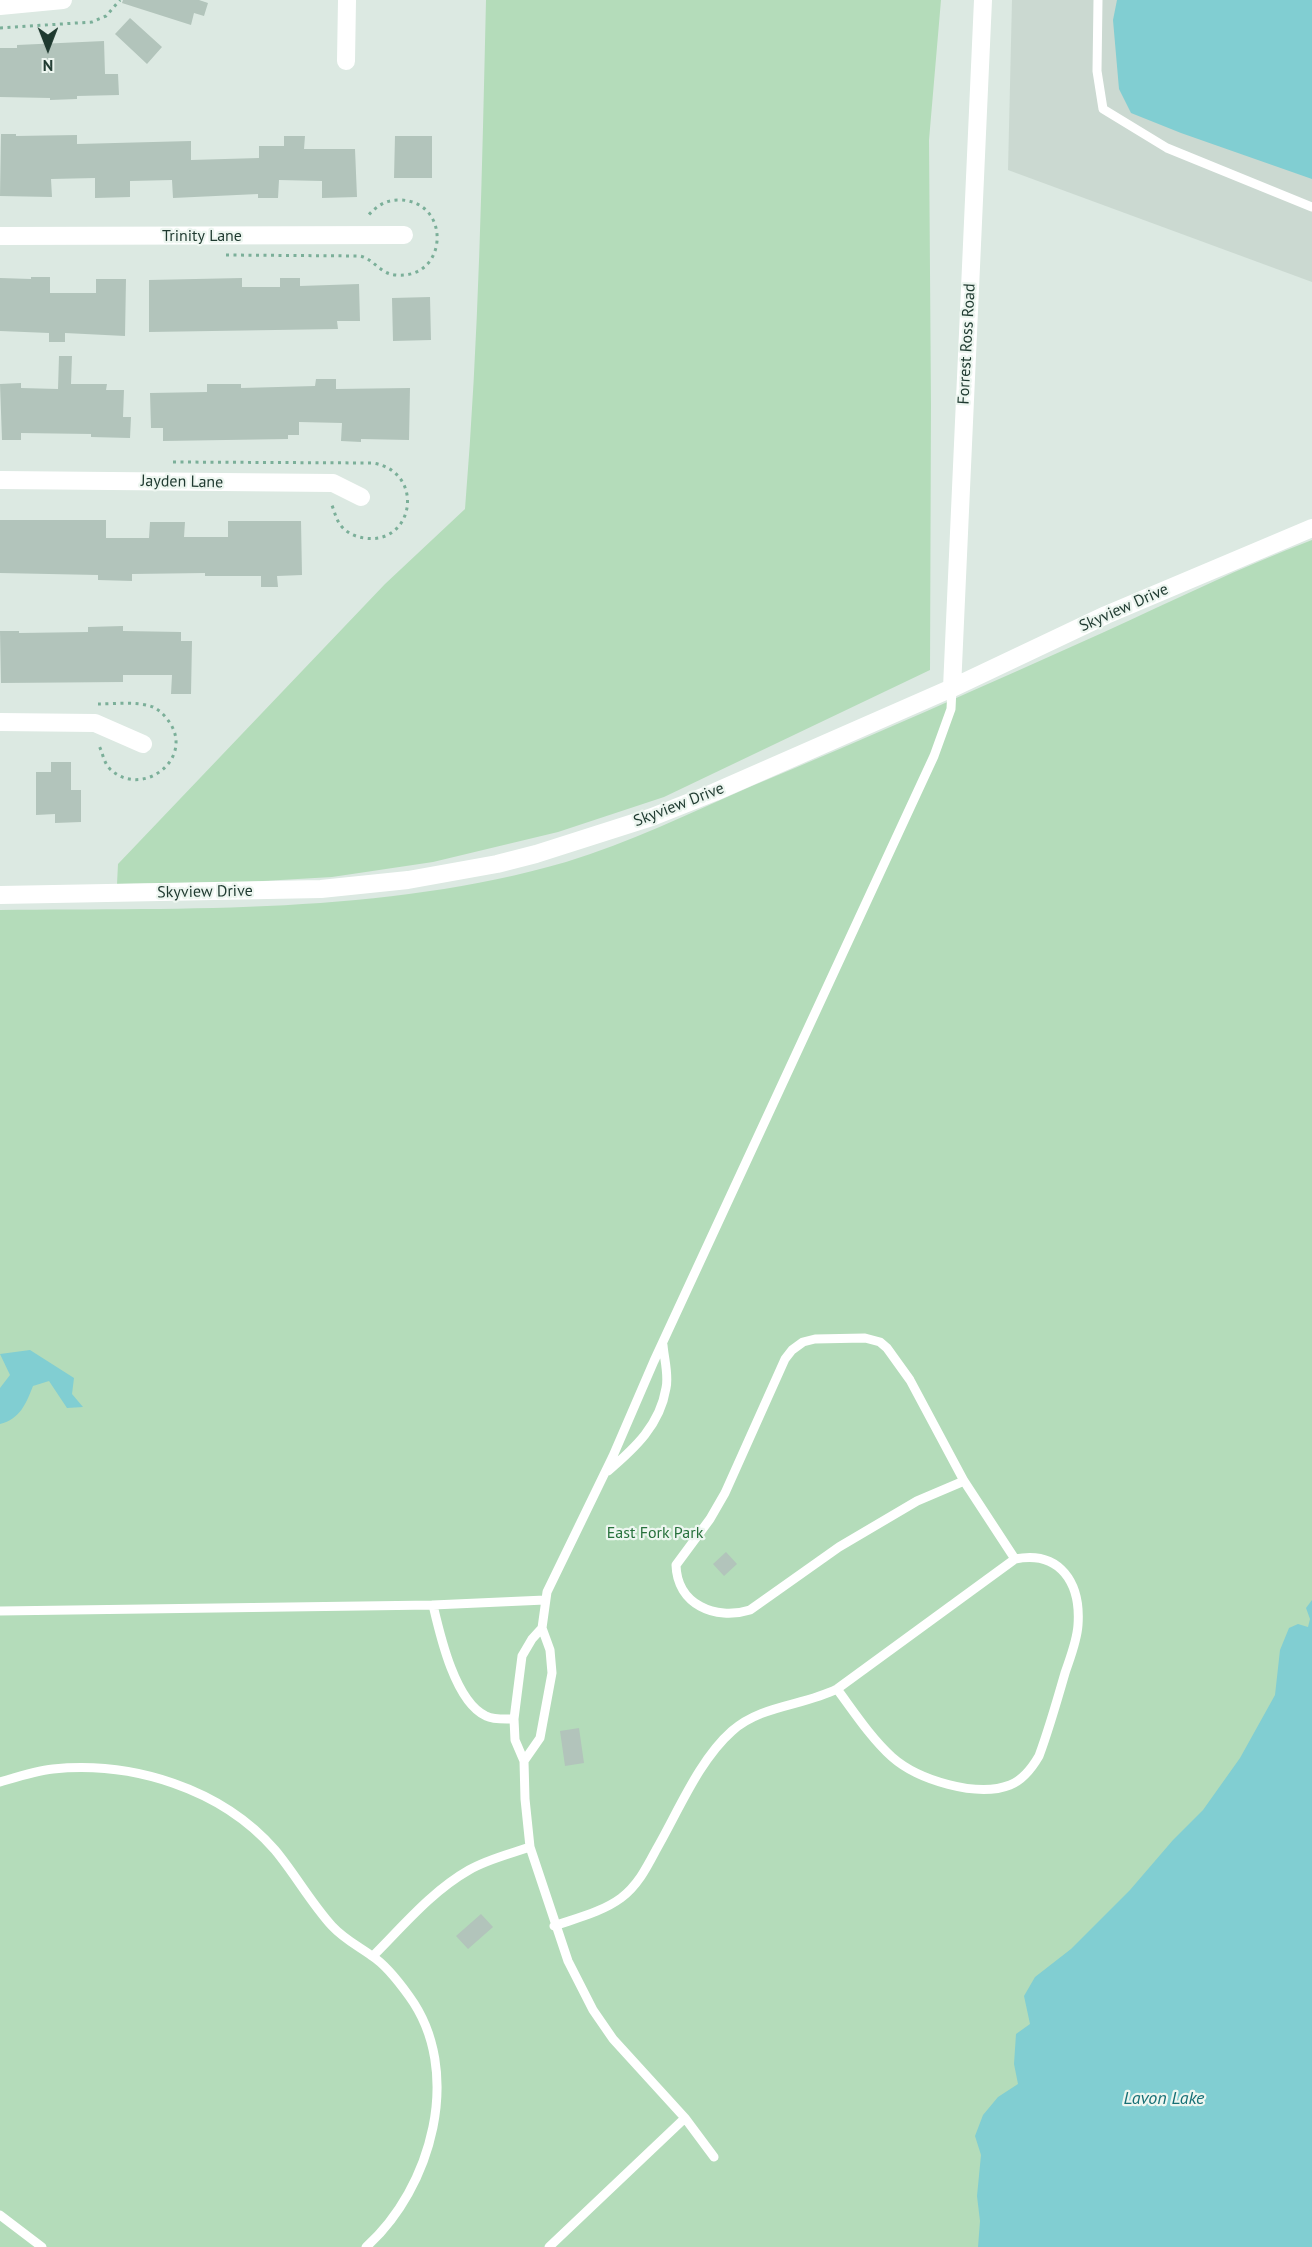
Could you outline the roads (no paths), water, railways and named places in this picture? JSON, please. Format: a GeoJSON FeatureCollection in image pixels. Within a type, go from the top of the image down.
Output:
{"type":"FeatureCollection","features":[{"type":"Feature","properties":{"kind":"street"},"geometry":{"type":"LineString","coordinates":[[0,6],[63,0]]}},
{"type":"Feature","properties":{"kind":"street"},"geometry":{"type":"LineString","coordinates":[[346,61],[347,0]]}},
{"type":"Feature","properties":{"kind":"street","name":"Forrest Ross Road"},"geometry":{"type":"LineString","coordinates":[[952,688],[983,0]]}},
{"type":"Feature","properties":{"kind":"street","name":"Trinity Lane"},"geometry":{"type":"LineString","coordinates":[[0,236],[404,235]]}},
{"type":"Feature","properties":{"kind":"street","name":"Jayden Lane"},"geometry":{"type":"LineString","coordinates":[[0,480],[333,483],[361,497]]}},
{"type":"Feature","properties":{"kind":"street","name":"Skyview Drive"},"geometry":{"type":"LineString","coordinates":[[0,895],[321,889],[408,880],[497,864],[554,849],[652,817],[952,688],[1106,615],[1312,529]]}},
{"type":"Feature","properties":{"kind":"street"},"geometry":{"type":"LineString","coordinates":[[0,722],[95,723],[143,744]]}},
{"type":"Feature","properties":{"kind":"lane"},"geometry":{"type":"LineString","coordinates":[[1098,0],[1097,71],[1103,109],[1167,148],[1312,207]]}},
{"type":"Feature","properties":{"kind":"lane"},"geometry":{"type":"LineString","coordinates":[[524,1761],[540,1738],[552,1673],[550,1650],[542,1628],[545,1600],[934,756],[951,709],[952,688]]}},
{"type":"Feature","properties":{"kind":"lane"},"geometry":{"type":"LineString","coordinates":[[964,1481],[918,1501],[857,1536],[750,1610],[738,1614],[708,1610],[696,1604],[678,1584],[676,1565],[717,1507],[785,1359],[803,1342],[829,1338],[865,1338],[880,1342],[887,1348],[910,1380],[964,1481],[1015,1559]]}},
{"type":"Feature","properties":{"kind":"lane"},"geometry":{"type":"LineString","coordinates":[[603,1475],[638,1445],[660,1414],[667,1386],[663,1342]]}},
{"type":"Feature","properties":{"kind":"lane"},"geometry":{"type":"LineString","coordinates":[[554,1926],[612,1903],[622,1897],[638,1881],[702,1768],[721,1741],[732,1730],[756,1715],[818,1698],[837,1689],[1015,1559],[1036,1557],[1057,1564],[1071,1582],[1078,1609],[1076,1639],[1043,1745],[1032,1767],[1018,1780],[1000,1788],[983,1789],[932,1781],[919,1775],[892,1757],[837,1689]]}},
{"type":"Feature","properties":{"kind":"lane"},"geometry":{"type":"LineString","coordinates":[[0,1611],[433,1605],[545,1600]]}},
{"type":"Feature","properties":{"kind":"lane"},"geometry":{"type":"LineString","coordinates":[[433,1605],[450,1664],[472,1703],[487,1717],[514,1719]]}},
{"type":"Feature","properties":{"kind":"lane"},"geometry":{"type":"LineString","coordinates":[[542,1628],[522,1656],[514,1719],[515,1740],[524,1761],[530,1847],[554,1926],[567,1961],[603,2025],[685,2118],[714,2157]]}},
{"type":"Feature","properties":{"kind":"lane"},"geometry":{"type":"LineString","coordinates":[[0,1782],[50,1769],[106,1769],[140,1774],[199,1793],[259,1835],[274,1850],[339,1934],[373,1956],[409,1996],[428,2031],[436,2069],[432,2134],[417,2175],[392,2218],[366,2247]]}},
{"type":"Feature","properties":{"kind":"lane"},"geometry":{"type":"LineString","coordinates":[[373,1956],[438,1892],[458,1877],[481,1864],[530,1847]]}},
{"type":"Feature","properties":{"kind":"lane"},"geometry":{"type":"LineString","coordinates":[[549,2247],[685,2118]]}},
{"type":"Feature","properties":{"kind":"lane"},"geometry":{"type":"LineString","coordinates":[[0,2215],[42,2247]]}},
{"type":"Feature","properties":{"kind":"water"},"geometry":{"type":"Polygon","coordinates":[[[1117,0],[1312,0],[1312,179],[1131,113],[1119,89],[1113,20],[1117,0]]]}},
{"type":"Feature","properties":{"kind":"water"},"geometry":{"type":"Polygon","coordinates":[[[30,1350],[74,1378],[72,1394],[83,1407],[67,1408],[49,1381],[33,1386],[25,1405],[17,1415],[0,1424],[0,1388],[10,1375],[0,1354],[30,1350]]]}},
{"type":"Feature","properties":{"kind":"water","name":"Lavon Lake"},"geometry":{"type":"Polygon","coordinates":[[[1312,1600],[1312,2247],[978,2247],[980,2221],[977,2196],[981,2155],[975,2136],[983,2115],[998,2097],[1018,2084],[1014,2064],[1016,2034],[1030,2024],[1024,1996],[1035,1977],[1071,1949],[1130,1890],[1173,1840],[1203,1810],[1240,1758],[1275,1695],[1280,1650],[1289,1628],[1298,1624],[1308,1627],[1310,1619],[1306,1608],[1312,1600]]]}},
{"type":"Feature","properties":{"kind":"park label","name":"East Fork Park"},"geometry":{"type":"Point","coordinates":[655,1533]}}]}
